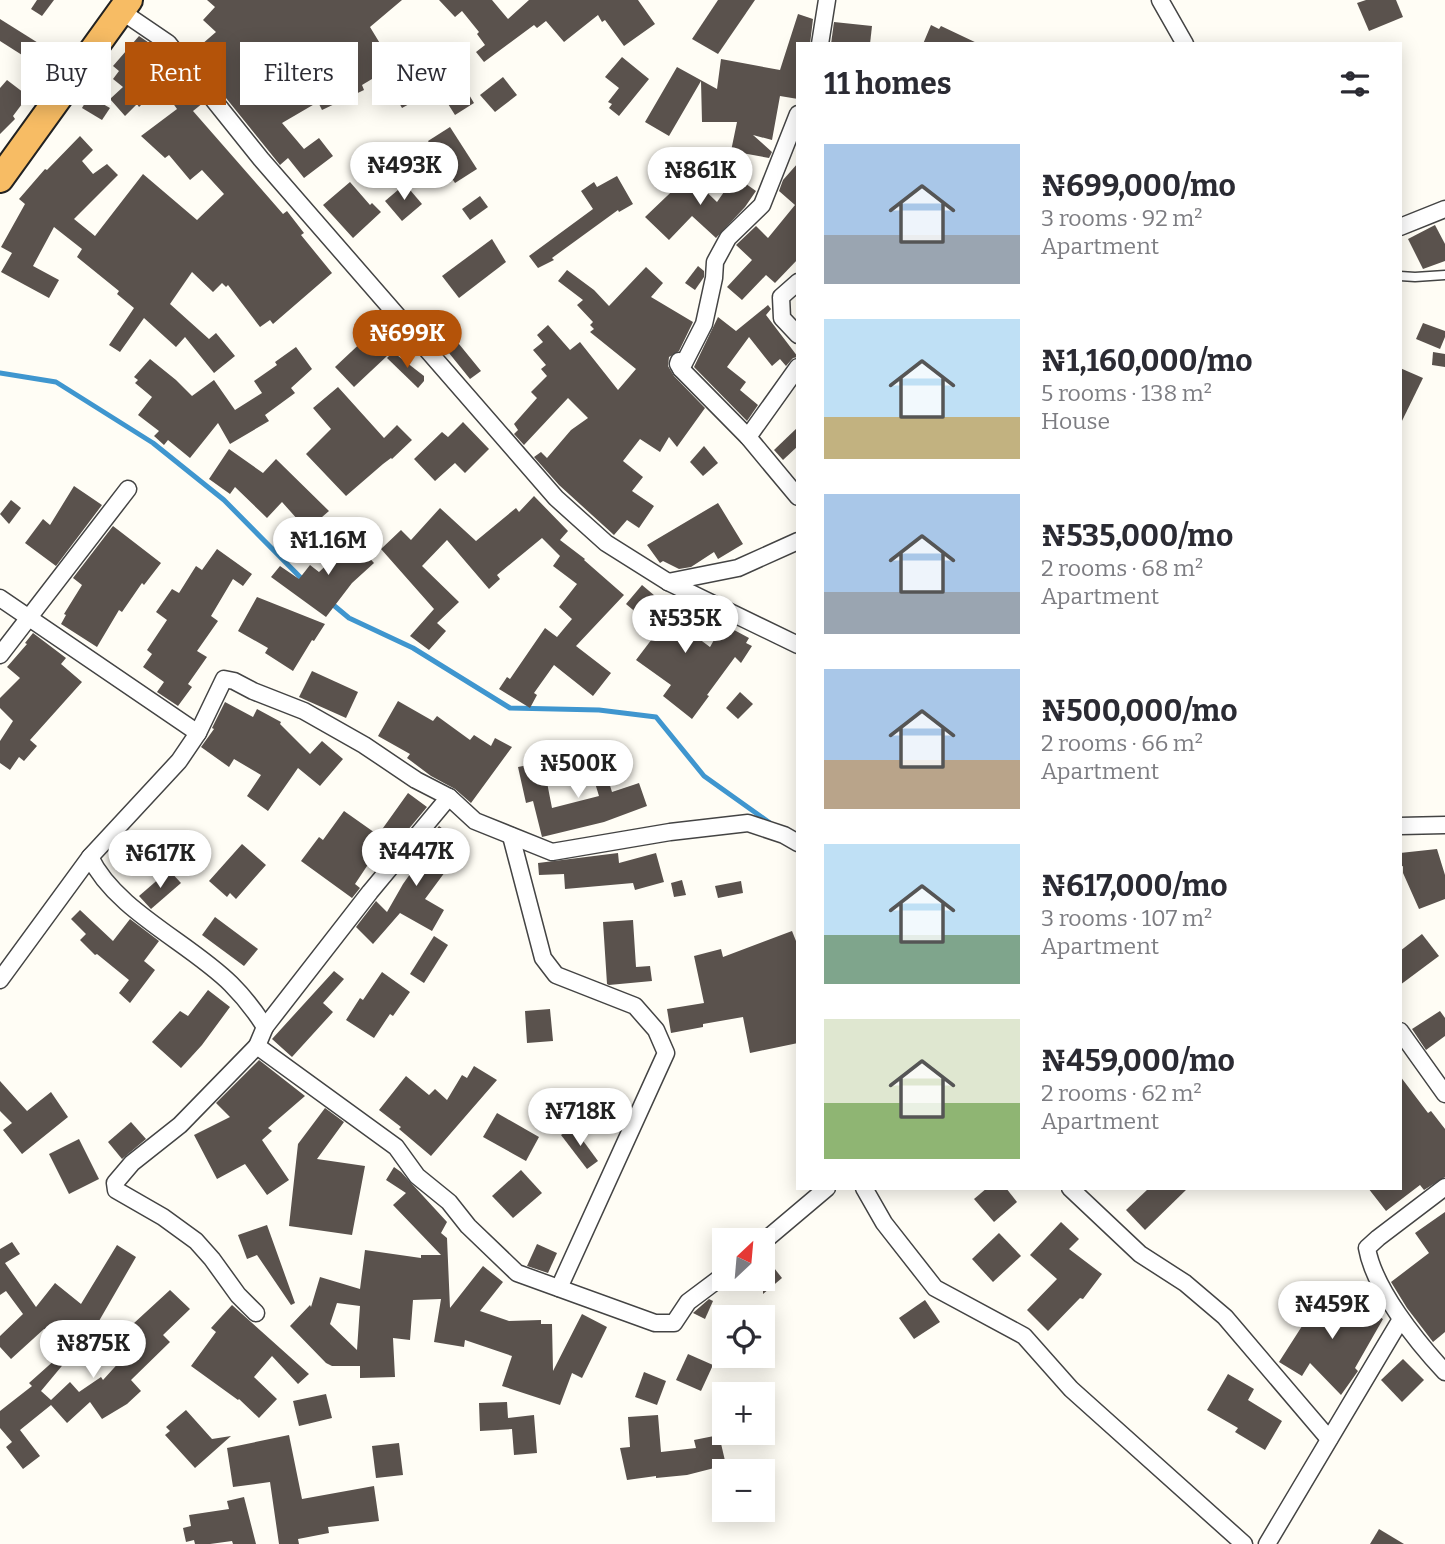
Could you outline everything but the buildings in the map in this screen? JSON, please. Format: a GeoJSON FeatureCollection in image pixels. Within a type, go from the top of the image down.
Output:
{"type":"FeatureCollection","features":[{"type":"Feature","properties":{"kind":"highway"},"geometry":{"type":"LineString","coordinates":[[0,179],[125,5]]}},
{"type":"Feature","properties":{"kind":"street"},"geometry":{"type":"LineString","coordinates":[[820,42],[827,0]]}},
{"type":"Feature","properties":{"kind":"street"},"geometry":{"type":"LineString","coordinates":[[1160,0],[1184,42]]}},
{"type":"Feature","properties":{"kind":"street"},"geometry":{"type":"LineString","coordinates":[[125,5],[168,43],[261,159],[556,498],[606,543],[668,582],[796,644]]}},
{"type":"Feature","properties":{"kind":"street"},"geometry":{"type":"LineString","coordinates":[[796,119],[762,205],[728,238],[715,262],[704,324],[680,361],[796,495]]}},
{"type":"Feature","properties":{"kind":"street"},"geometry":{"type":"LineString","coordinates":[[1402,226],[1445,209]]}},
{"type":"Feature","properties":{"kind":"street"},"geometry":{"type":"LineString","coordinates":[[796,284],[780,298],[782,318],[796,333]]}},
{"type":"Feature","properties":{"kind":"street"},"geometry":{"type":"LineString","coordinates":[[748,437],[796,370]]}},
{"type":"Feature","properties":{"kind":"street"},"geometry":{"type":"LineString","coordinates":[[0,655],[128,489]]}},
{"type":"Feature","properties":{"kind":"street"},"geometry":{"type":"LineString","coordinates":[[668,582],[738,568],[796,542]]}},
{"type":"Feature","properties":{"kind":"street"},"geometry":{"type":"LineString","coordinates":[[0,598],[198,733]]}},
{"type":"Feature","properties":{"kind":"street"},"geometry":{"type":"LineString","coordinates":[[0,981],[90,857],[179,761],[198,733],[224,679],[304,712],[365,745],[416,780],[449,797],[475,821],[552,852],[670,832],[748,823],[796,842]]}},
{"type":"Feature","properties":{"kind":"street"},"geometry":{"type":"LineString","coordinates":[[256,1312],[238,1295],[196,1241],[163,1217],[116,1190],[115,1183],[132,1163],[180,1125],[257,1046],[265,1027],[370,892],[449,797]]}},
{"type":"Feature","properties":{"kind":"street"},"geometry":{"type":"LineString","coordinates":[[1402,826],[1445,825]]}},
{"type":"Feature","properties":{"kind":"street"},"geometry":{"type":"LineString","coordinates":[[511,835],[543,958],[556,975],[635,1006],[656,1030],[666,1053],[559,1288]]}},
{"type":"Feature","properties":{"kind":"street"},"geometry":{"type":"LineString","coordinates":[[90,857],[97,873],[136,910],[230,982],[252,1006],[265,1027]]}},
{"type":"Feature","properties":{"kind":"street"},"geometry":{"type":"LineString","coordinates":[[1402,1034],[1445,1094]]}},
{"type":"Feature","properties":{"kind":"street"},"geometry":{"type":"LineString","coordinates":[[257,1046],[396,1147],[417,1176],[449,1202],[468,1226],[517,1273],[655,1323],[674,1323],[688,1302],[712,1284]]}},
{"type":"Feature","properties":{"kind":"street"},"geometry":{"type":"LineString","coordinates":[[1445,1188],[1367,1248],[1370,1264],[1401,1319],[1445,1372]]}},
{"type":"Feature","properties":{"kind":"street"},"geometry":{"type":"LineString","coordinates":[[775,1232],[825,1190]]}},
{"type":"Feature","properties":{"kind":"street"},"geometry":{"type":"LineString","coordinates":[[865,1190],[884,1223],[935,1288],[1024,1336],[1071,1389],[1244,1544]]}},
{"type":"Feature","properties":{"kind":"street"},"geometry":{"type":"LineString","coordinates":[[1072,1190],[1140,1254],[1185,1283],[1225,1317],[1329,1439]]}},
{"type":"Feature","properties":{"kind":"street"},"geometry":{"type":"LineString","coordinates":[[1266,1544],[1401,1319]]}},
{"type":"Feature","properties":{"kind":"lane"},"geometry":{"type":"LineString","coordinates":[[1402,276],[1445,275]]}},
{"type":"Feature","properties":{"kind":"waterway"},"geometry":{"type":"LineString","coordinates":[[0,373],[56,382],[153,443],[224,500],[304,581]]}},
{"type":"Feature","properties":{"kind":"waterway"},"geometry":{"type":"LineString","coordinates":[[331,603],[349,618],[413,648],[510,708],[599,710],[656,717],[704,776],[770,823]]}}]}
